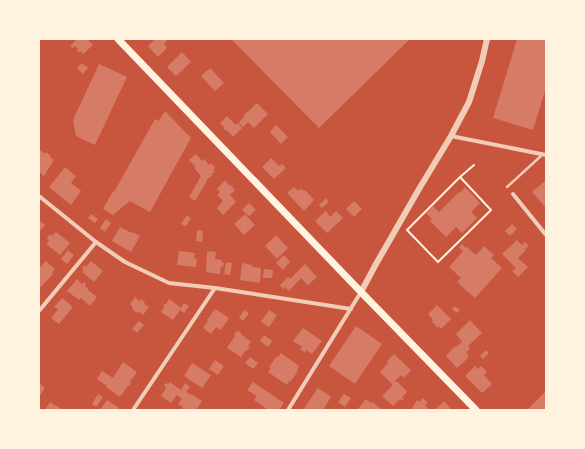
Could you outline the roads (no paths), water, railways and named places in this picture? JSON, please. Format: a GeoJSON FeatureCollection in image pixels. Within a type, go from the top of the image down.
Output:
{"type":"FeatureCollection","features":[{"type":"Feature","properties":{"kind":"main road"},"geometry":{"type":"LineString","coordinates":[[118,39],[476,410]]}},
{"type":"Feature","properties":{"kind":"street"},"geometry":{"type":"LineString","coordinates":[[288,410],[361,292],[469,102],[482,61],[487,39]]}},
{"type":"Feature","properties":{"kind":"street"},"geometry":{"type":"LineString","coordinates":[[450,136],[544,155]]}},
{"type":"Feature","properties":{"kind":"street"},"geometry":{"type":"LineString","coordinates":[[513,194],[546,235]]}},
{"type":"Feature","properties":{"kind":"street"},"geometry":{"type":"LineString","coordinates":[[39,196],[96,242],[125,262],[169,283],[215,288],[351,309]]}},
{"type":"Feature","properties":{"kind":"street"},"geometry":{"type":"LineString","coordinates":[[39,311],[96,242]]}},
{"type":"Feature","properties":{"kind":"street"},"geometry":{"type":"LineString","coordinates":[[133,410],[215,288]]}},
{"type":"Feature","properties":{"kind":"lane"},"geometry":{"type":"LineString","coordinates":[[507,187],[544,155]]}}]}
